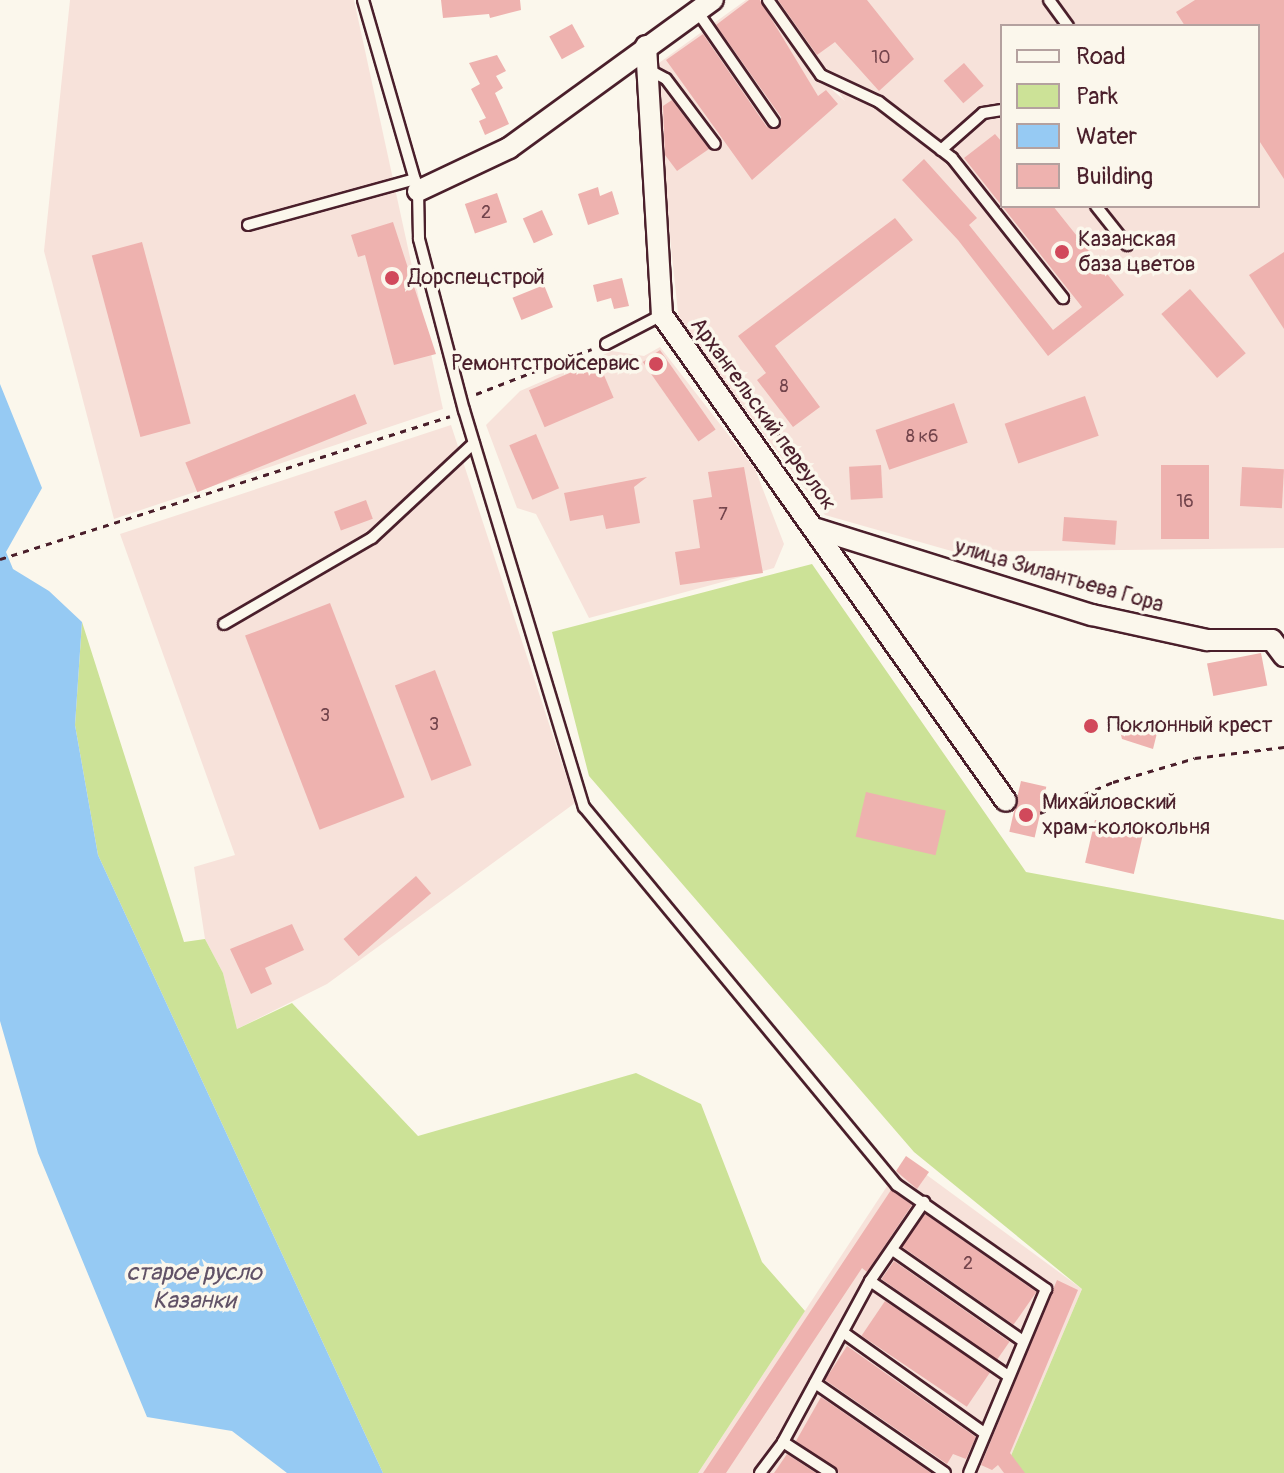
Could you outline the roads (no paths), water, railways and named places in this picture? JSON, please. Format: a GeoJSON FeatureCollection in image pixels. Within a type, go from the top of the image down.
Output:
{"type":"FeatureCollection","features":[{"type":"Feature","properties":{"kind":"street"},"geometry":{"type":"LineString","coordinates":[[417,185],[509,148],[705,5]]}},
{"type":"Feature","properties":{"kind":"street","name":"Архангельский переулок"},"geometry":{"type":"LineString","coordinates":[[646,46],[662,315],[817,529],[828,557],[1006,801]]}},
{"type":"Feature","properties":{"kind":"street","name":"улица Зилантьева Гора"},"geometry":{"type":"LineString","coordinates":[[817,529],[1092,615],[1207,640],[1272,640],[1284,656]]}},
{"type":"Feature","properties":{"kind":"lane"},"geometry":{"type":"LineString","coordinates":[[363,0],[417,185],[419,239],[463,405],[584,807],[897,1185],[1046,1289],[1008,1376],[1006,1392],[983,1432],[969,1473]]}},
{"type":"Feature","properties":{"kind":"lane"},"geometry":{"type":"LineString","coordinates":[[768,0],[821,75],[879,102],[941,150],[1063,298]]}},
{"type":"Feature","properties":{"kind":"lane"},"geometry":{"type":"LineString","coordinates":[[1049,0],[1067,24]]}},
{"type":"Feature","properties":{"kind":"lane"},"geometry":{"type":"LineString","coordinates":[[705,5],[774,122]]}},
{"type":"Feature","properties":{"kind":"lane"},"geometry":{"type":"LineString","coordinates":[[647,69],[666,79],[715,144]]}},
{"type":"Feature","properties":{"kind":"lane"},"geometry":{"type":"LineString","coordinates":[[941,150],[983,113],[1000,110]]}},
{"type":"Feature","properties":{"kind":"lane"},"geometry":{"type":"LineString","coordinates":[[248,225],[417,185]]}},
{"type":"Feature","properties":{"kind":"lane"},"geometry":{"type":"LineString","coordinates":[[1098,208],[1127,245]]}},
{"type":"Feature","properties":{"kind":"lane"},"geometry":{"type":"LineString","coordinates":[[606,344],[662,315]]}},
{"type":"Feature","properties":{"kind":"lane"},"geometry":{"type":"LineString","coordinates":[[224,624],[372,538],[474,443]]}},
{"type":"Feature","properties":{"kind":"lane"},"geometry":{"type":"LineString","coordinates":[[760,1473],[783,1442],[870,1281],[894,1251],[924,1202]]}},
{"type":"Feature","properties":{"kind":"lane"},"geometry":{"type":"LineString","coordinates":[[894,1251],[1023,1341]]}},
{"type":"Feature","properties":{"kind":"lane"},"geometry":{"type":"LineString","coordinates":[[870,1281],[1008,1376]]}},
{"type":"Feature","properties":{"kind":"lane"},"geometry":{"type":"LineString","coordinates":[[844,1333],[983,1432]]}},
{"type":"Feature","properties":{"kind":"lane"},"geometry":{"type":"LineString","coordinates":[[815,1383],[945,1473]]}},
{"type":"Feature","properties":{"kind":"lane"},"geometry":{"type":"LineString","coordinates":[[783,1442],[831,1473]]}},
{"type":"Feature","properties":{"kind":"water","name":"старое русло Казанки"},"geometry":{"type":"Polygon","coordinates":[[[0,384],[42,488],[6,552],[13,569],[49,591],[82,622],[75,725],[98,855],[383,1473],[287,1473],[232,1431],[147,1417],[38,1153],[0,1021],[0,384]]]}},
{"type":"Feature","properties":{"kind":"place","name":"Казанская база цветов"},"geometry":{"type":"Point","coordinates":[1062,252]}},
{"type":"Feature","properties":{"kind":"place","name":"Дорспецстрой"},"geometry":{"type":"Point","coordinates":[392,278]}},
{"type":"Feature","properties":{"kind":"place","name":"Ремонтстройсервис"},"geometry":{"type":"Point","coordinates":[656,364]}},
{"type":"Feature","properties":{"kind":"place","name":"Поклонный крест"},"geometry":{"type":"Point","coordinates":[1091,726]}},
{"type":"Feature","properties":{"kind":"place","name":"Михайловский храм-колокольня"},"geometry":{"type":"Point","coordinates":[1026,815]}}]}
